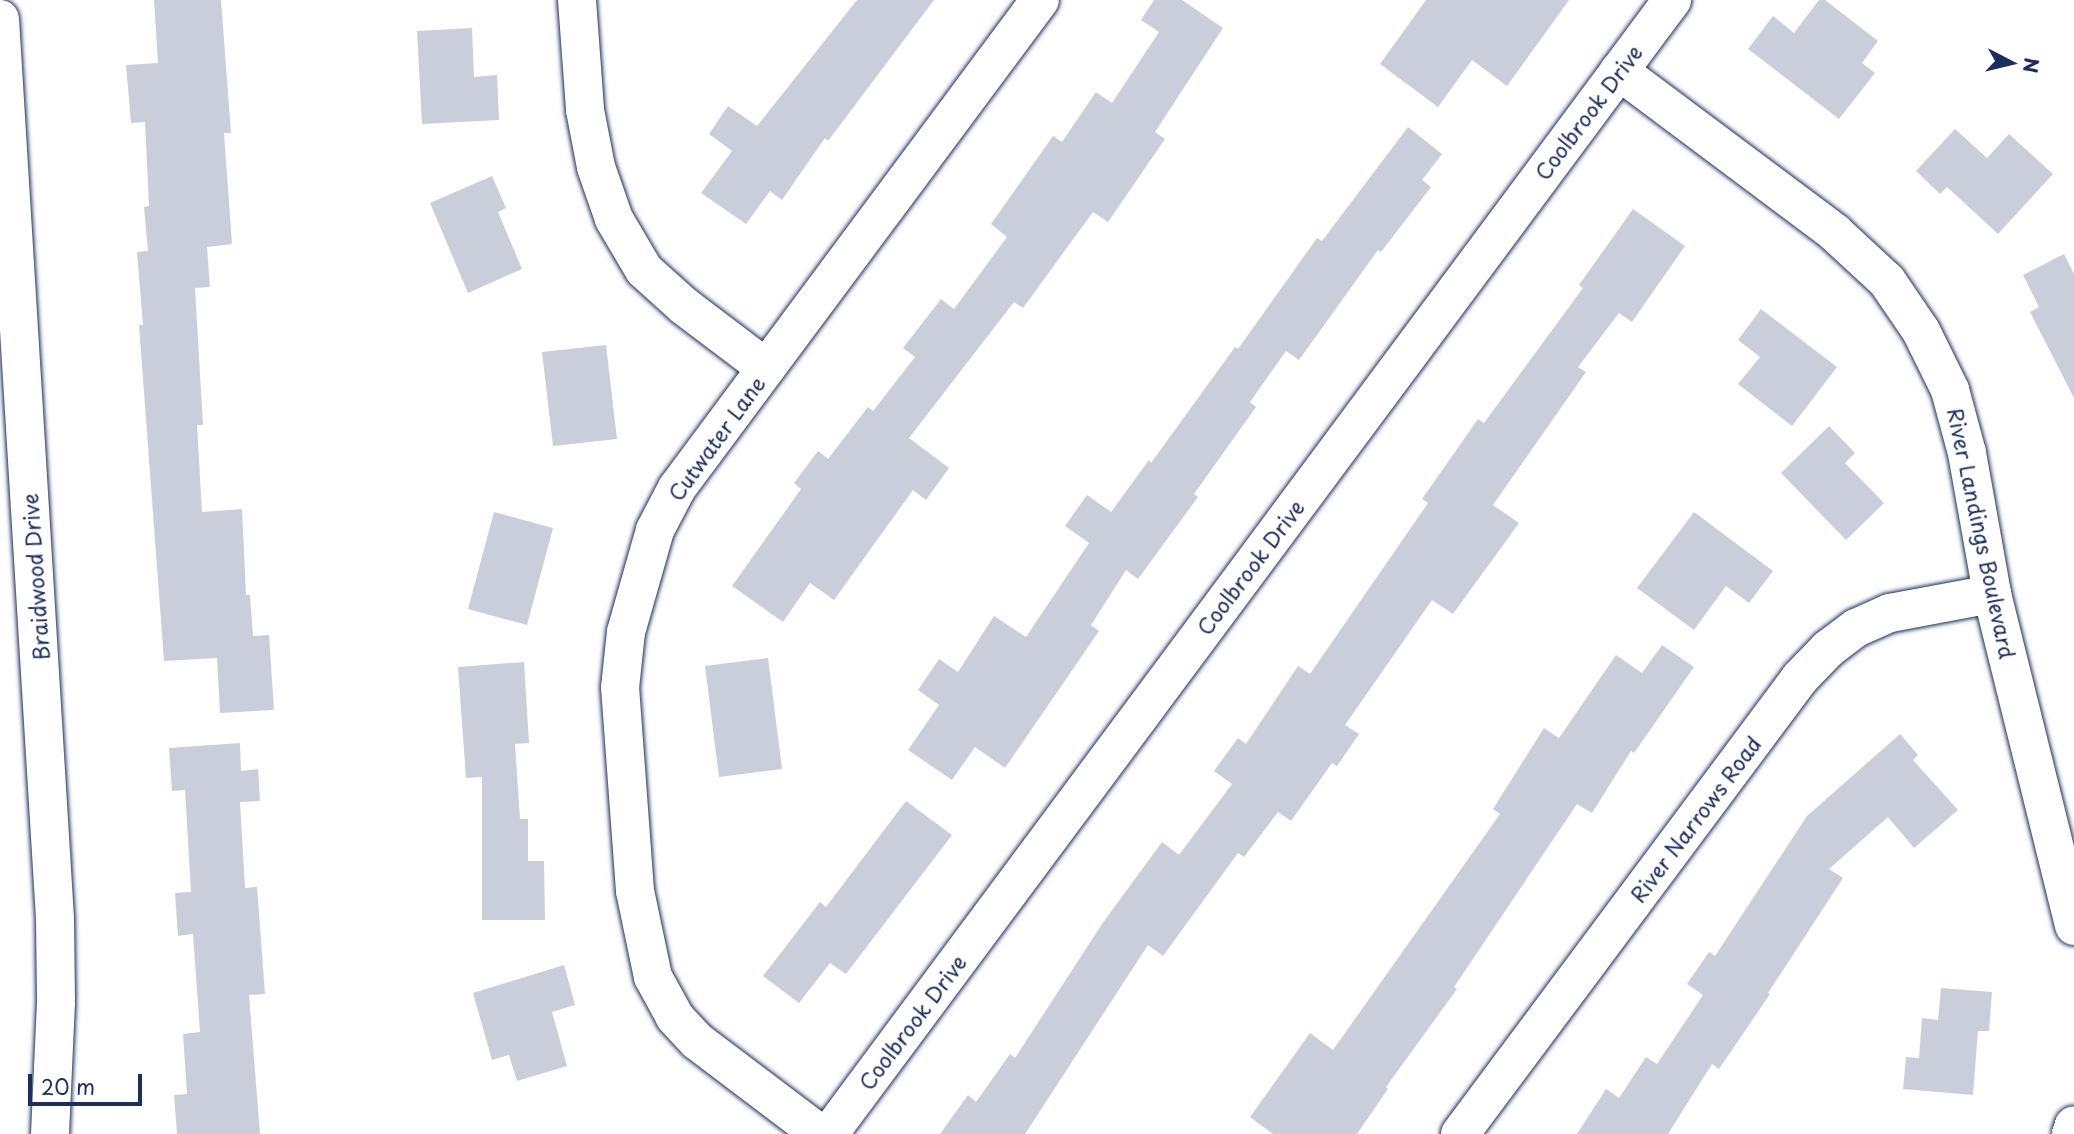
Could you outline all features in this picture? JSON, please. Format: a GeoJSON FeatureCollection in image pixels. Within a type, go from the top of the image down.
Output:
{"type":"FeatureCollection","features":[{"type":"Feature","properties":{"kind":"street"},"geometry":{"type":"LineString","coordinates":[[578,0],[585,110],[596,167],[614,219],[644,270],[684,306],[766,368]]}},
{"type":"Feature","properties":{"kind":"street","name":"Cutwater Lane"},"geometry":{"type":"LineString","coordinates":[[820,1134],[697,1041],[675,1017],[653,977],[635,891],[620,688],[626,632],[655,530],[677,488],[1040,0]]}},
{"type":"Feature","properties":{"kind":"street","name":"Coolbrook Drive"},"geometry":{"type":"LineString","coordinates":[[829,1134],[1672,0]]}},
{"type":"Feature","properties":{"kind":"street","name":"Braidwood Drive"},"geometry":{"type":"LineString","coordinates":[[0,19],[52,852],[56,1002],[50,1134]]}},
{"type":"Feature","properties":{"kind":"street","name":"River Landings Boulevard"},"geometry":{"type":"LineString","coordinates":[[1619,71],[1834,232],[1887,281],[1921,331],[1950,390],[1968,453],[1993,594],[2074,926]]}},
{"type":"Feature","properties":{"kind":"street","name":"River Narrows Road"},"geometry":{"type":"LineString","coordinates":[[1460,1134],[1800,678],[1828,649],[1856,628],[1889,613],[1993,594]]}},
{"type":"Feature","properties":{"kind":"street"},"geometry":{"type":"LineString","coordinates":[[2071,1134],[2074,1125]]}},
{"type":"Feature","properties":{"kind":"building"},"geometry":{"type":"Polygon","coordinates":[[[154,0],[221,0],[231,133],[224,133],[232,244],[207,247],[210,287],[195,288],[203,425],[197,425],[202,512],[242,509],[246,595],[250,595],[253,636],[269,635],[274,710],[220,713],[217,658],[164,661],[139,325],[143,325],[137,252],[148,251],[144,207],[149,206],[145,122],[131,123],[126,65],[158,63],[154,0]]]}},
{"type":"Feature","properties":{"kind":"building"},"geometry":{"type":"Polygon","coordinates":[[[857,0],[934,0],[828,141],[825,138],[782,200],[770,191],[746,224],[701,193],[732,151],[709,134],[728,106],[757,126],[857,0]]]}},
{"type":"Feature","properties":{"kind":"building"},"geometry":{"type":"Polygon","coordinates":[[[1154,0],[1182,0],[1223,28],[1155,132],[1165,139],[1108,222],[1093,212],[1023,308],[1014,302],[909,438],[949,468],[926,500],[913,490],[834,600],[810,583],[783,622],[732,586],[801,489],[794,483],[818,451],[828,459],[868,407],[873,411],[915,357],[903,348],[941,299],[954,309],[1007,237],[991,224],[1053,136],[1062,142],[1096,92],[1112,103],[1159,32],[1141,20],[1154,0]]]}},
{"type":"Feature","properties":{"kind":"building"},"geometry":{"type":"Polygon","coordinates":[[[1426,0],[1569,0],[1507,86],[1472,60],[1438,107],[1380,64],[1426,0]]]}},
{"type":"Feature","properties":{"kind":"building"},"geometry":{"type":"Polygon","coordinates":[[[1819,0],[1825,0],[1878,41],[1862,63],[1875,73],[1839,119],[1748,49],[1773,16],[1794,33],[1819,0]]]}},
{"type":"Feature","properties":{"kind":"building"},"geometry":{"type":"Polygon","coordinates":[[[472,28],[474,77],[497,75],[499,120],[422,124],[417,31],[472,28]]]}},
{"type":"Feature","properties":{"kind":"building"},"geometry":{"type":"Polygon","coordinates":[[[1408,127],[1442,154],[1422,180],[1431,187],[1381,252],[1378,250],[1299,360],[1286,351],[1250,402],[1256,407],[1194,494],[1198,497],[1138,579],[1126,570],[1091,625],[1099,631],[1005,768],[975,747],[952,780],[908,750],[939,705],[918,690],[939,659],[958,672],[994,616],[1026,637],[1089,543],[1065,526],[1087,495],[1111,512],[1149,460],[1151,463],[1235,347],[1238,349],[1317,238],[1322,241],[1408,127]]]}},
{"type":"Feature","properties":{"kind":"building"},"geometry":{"type":"Polygon","coordinates":[[[1955,129],[1987,158],[2009,134],[2053,174],[1998,234],[1947,187],[1940,194],[1916,171],[1955,129]]]}},
{"type":"Feature","properties":{"kind":"building"},"geometry":{"type":"Polygon","coordinates":[[[492,176],[506,208],[498,212],[522,269],[468,293],[430,203],[492,176]]]}},
{"type":"Feature","properties":{"kind":"building"},"geometry":{"type":"Polygon","coordinates":[[[1633,209],[1685,246],[1632,322],[1619,313],[1578,367],[1586,372],[1493,505],[1519,523],[1453,614],[1432,600],[1345,725],[1359,734],[1337,766],[1332,763],[1291,821],[1278,812],[1244,857],[1238,853],[1163,956],[1148,945],[1025,1134],[940,1134],[968,1095],[976,1102],[1010,1054],[1015,1058],[1102,924],[1162,842],[1179,855],[1232,784],[1214,771],[1238,738],[1246,744],[1298,666],[1310,674],[1428,503],[1422,499],[1478,419],[1484,423],[1583,288],[1579,285],[1633,209]]]}},
{"type":"Feature","properties":{"kind":"building"},"geometry":{"type":"Polygon","coordinates":[[[2064,254],[2074,274],[2074,398],[2030,312],[2039,307],[2023,275],[2064,254]]]}},
{"type":"Feature","properties":{"kind":"building"},"geometry":{"type":"Polygon","coordinates":[[[1761,309],[1837,367],[1792,426],[1738,384],[1760,357],[1738,340],[1761,309]]]}},
{"type":"Feature","properties":{"kind":"building"},"geometry":{"type":"Polygon","coordinates":[[[606,345],[617,439],[553,446],[542,352],[606,345]]]}},
{"type":"Feature","properties":{"kind":"building"},"geometry":{"type":"Polygon","coordinates":[[[1829,426],[1855,453],[1845,463],[1884,503],[1846,540],[1781,473],[1829,426]]]}},
{"type":"Feature","properties":{"kind":"building"},"geometry":{"type":"Polygon","coordinates":[[[494,512],[553,528],[527,625],[468,609],[494,512]]]}},
{"type":"Feature","properties":{"kind":"building"},"geometry":{"type":"Polygon","coordinates":[[[1694,512],[1773,571],[1749,603],[1726,586],[1694,630],[1637,588],[1694,512]]]}},
{"type":"Feature","properties":{"kind":"building"},"geometry":{"type":"Polygon","coordinates":[[[1662,645],[1694,667],[1634,753],[1631,751],[1592,813],[1577,804],[1454,987],[1457,989],[1386,1087],[1388,1089],[1357,1134],[1273,1134],[1250,1117],[1310,1033],[1333,1050],[1500,814],[1493,809],[1544,728],[1559,738],[1616,655],[1642,673],[1662,645]]]}},
{"type":"Feature","properties":{"kind":"building"},"geometry":{"type":"Polygon","coordinates":[[[768,658],[782,769],[719,777],[705,666],[768,658]]]}},
{"type":"Feature","properties":{"kind":"building"},"geometry":{"type":"Polygon","coordinates":[[[524,662],[529,743],[515,744],[520,819],[528,819],[528,861],[544,861],[545,920],[482,920],[482,777],[466,778],[458,667],[524,662]]]}},
{"type":"Feature","properties":{"kind":"building"},"geometry":{"type":"Polygon","coordinates":[[[1900,734],[1918,755],[1913,760],[1958,810],[1914,848],[1888,817],[1829,869],[1843,878],[1719,1069],[1712,1064],[1668,1134],[1577,1134],[1606,1089],[1619,1098],[1646,1057],[1657,1064],[1703,995],[1687,984],[1709,952],[1715,956],[1807,816],[1900,734]]]}},
{"type":"Feature","properties":{"kind":"building"},"geometry":{"type":"Polygon","coordinates":[[[240,743],[241,771],[258,769],[260,801],[240,802],[245,888],[257,887],[265,994],[249,995],[260,1134],[177,1134],[174,1095],[187,1094],[183,1034],[200,1032],[193,934],[178,936],[175,893],[191,892],[185,790],[172,791],[169,748],[240,743]]]}},
{"type":"Feature","properties":{"kind":"building"},"geometry":{"type":"Polygon","coordinates":[[[906,801],[952,835],[846,974],[830,963],[799,1003],[763,976],[820,902],[826,907],[906,801]]]}},
{"type":"Feature","properties":{"kind":"building"},"geometry":{"type":"Polygon","coordinates":[[[564,965],[575,1005],[552,1012],[567,1066],[517,1081],[509,1055],[492,1060],[473,993],[564,965]]]}},
{"type":"Feature","properties":{"kind":"building"},"geometry":{"type":"Polygon","coordinates":[[[1941,988],[1992,992],[1989,1031],[1978,1031],[1973,1095],[1903,1089],[1906,1057],[1919,1058],[1922,1018],[1938,1020],[1941,988]]]}}]}
